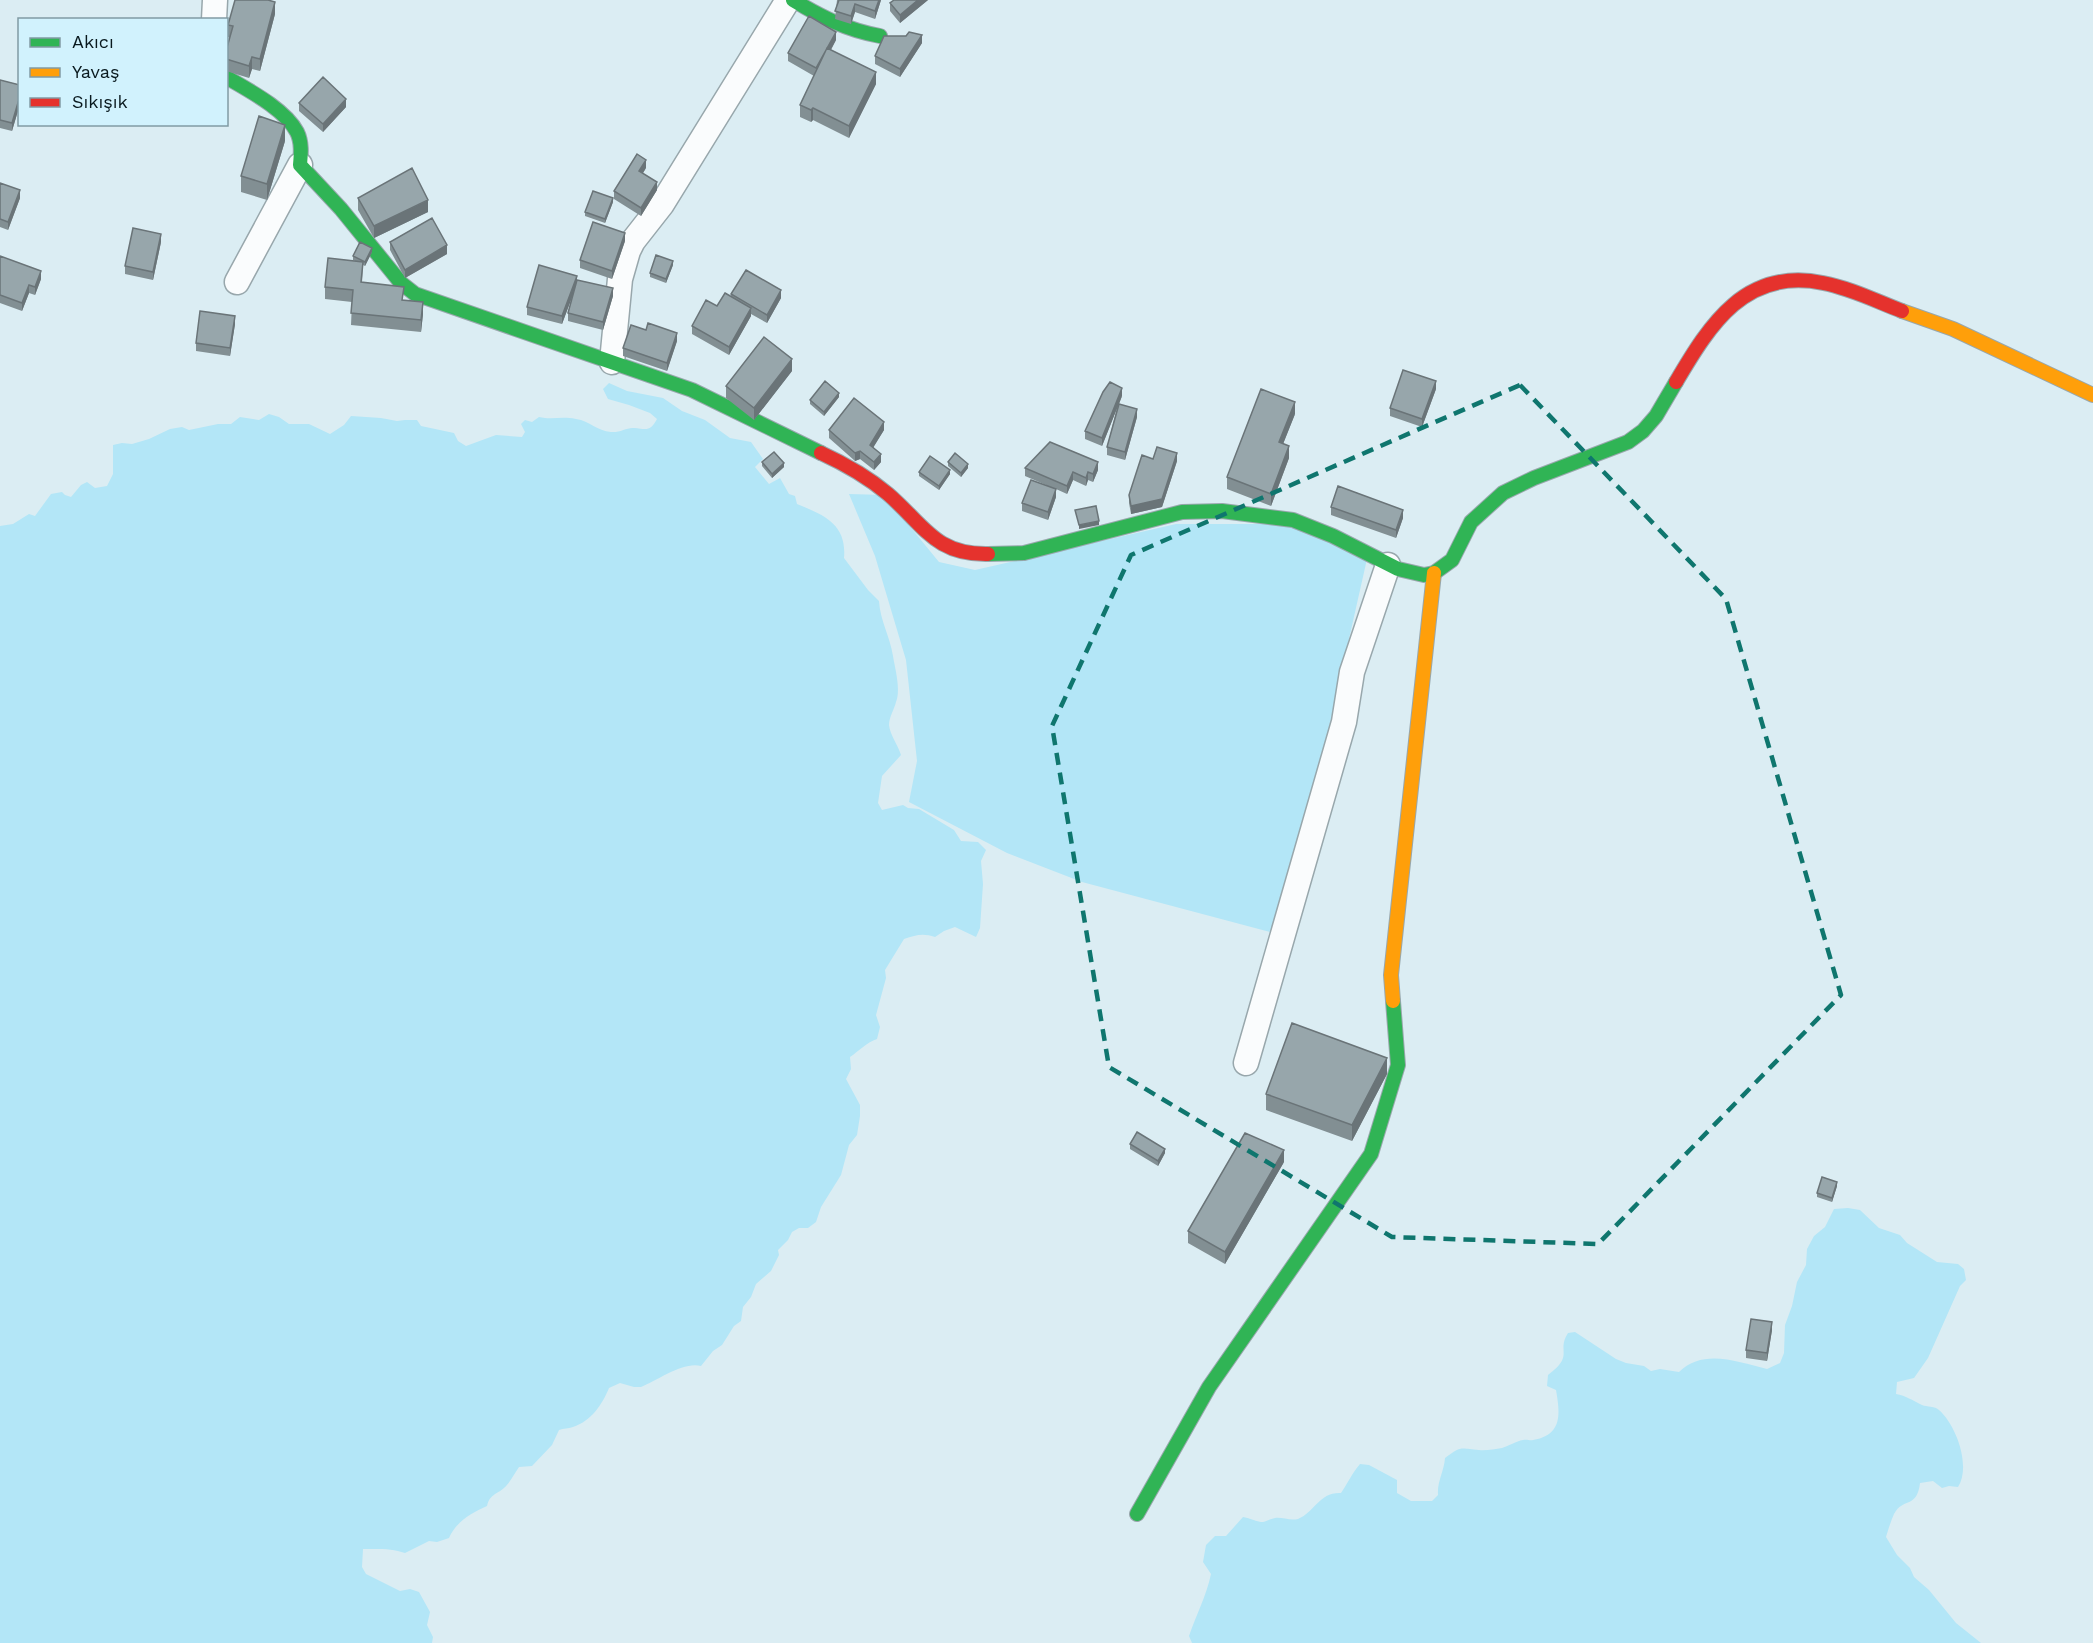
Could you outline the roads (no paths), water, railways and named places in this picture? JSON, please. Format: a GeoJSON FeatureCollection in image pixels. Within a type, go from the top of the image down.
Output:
{"type":"FeatureCollection","features":[{"type":"Feature","properties":{"kind":"street"},"geometry":{"type":"LineString","coordinates":[[214,18],[215,0]]}},
{"type":"Feature","properties":{"kind":"street"},"geometry":{"type":"LineString","coordinates":[[612,362],[620,279],[628,251],[633,241],[662,204],[788,0]]}},
{"type":"Feature","properties":{"kind":"street"},"geometry":{"type":"LineString","coordinates":[[793,0],[830,23],[880,36]]}},
{"type":"Feature","properties":{"kind":"street"},"geometry":{"type":"LineString","coordinates":[[228,78],[258,96],[292,124],[300,141],[300,165],[237,282]]}},
{"type":"Feature","properties":{"kind":"street"},"geometry":{"type":"LineString","coordinates":[[300,165],[341,209],[401,283],[415,294],[692,390],[830,457],[861,475],[888,494],[935,540],[957,551],[970,554],[1024,552],[1182,512],[1222,512],[1293,520],[1333,536],[1388,565],[1412,574],[1434,573],[1452,560],[1472,522],[1503,494],[1534,478],[1629,442],[1643,431],[1656,416],[1701,340],[1719,318],[1737,300],[1778,281],[1796,279],[1824,283],[1942,325],[2093,395]]}},
{"type":"Feature","properties":{"kind":"street"},"geometry":{"type":"LineString","coordinates":[[1246,1064],[1344,722],[1352,672],[1388,565]]}},
{"type":"Feature","properties":{"kind":"street"},"geometry":{"type":"LineString","coordinates":[[1137,1514],[1209,1387],[1371,1154],[1398,1065],[1391,975],[1434,573]]}}]}
